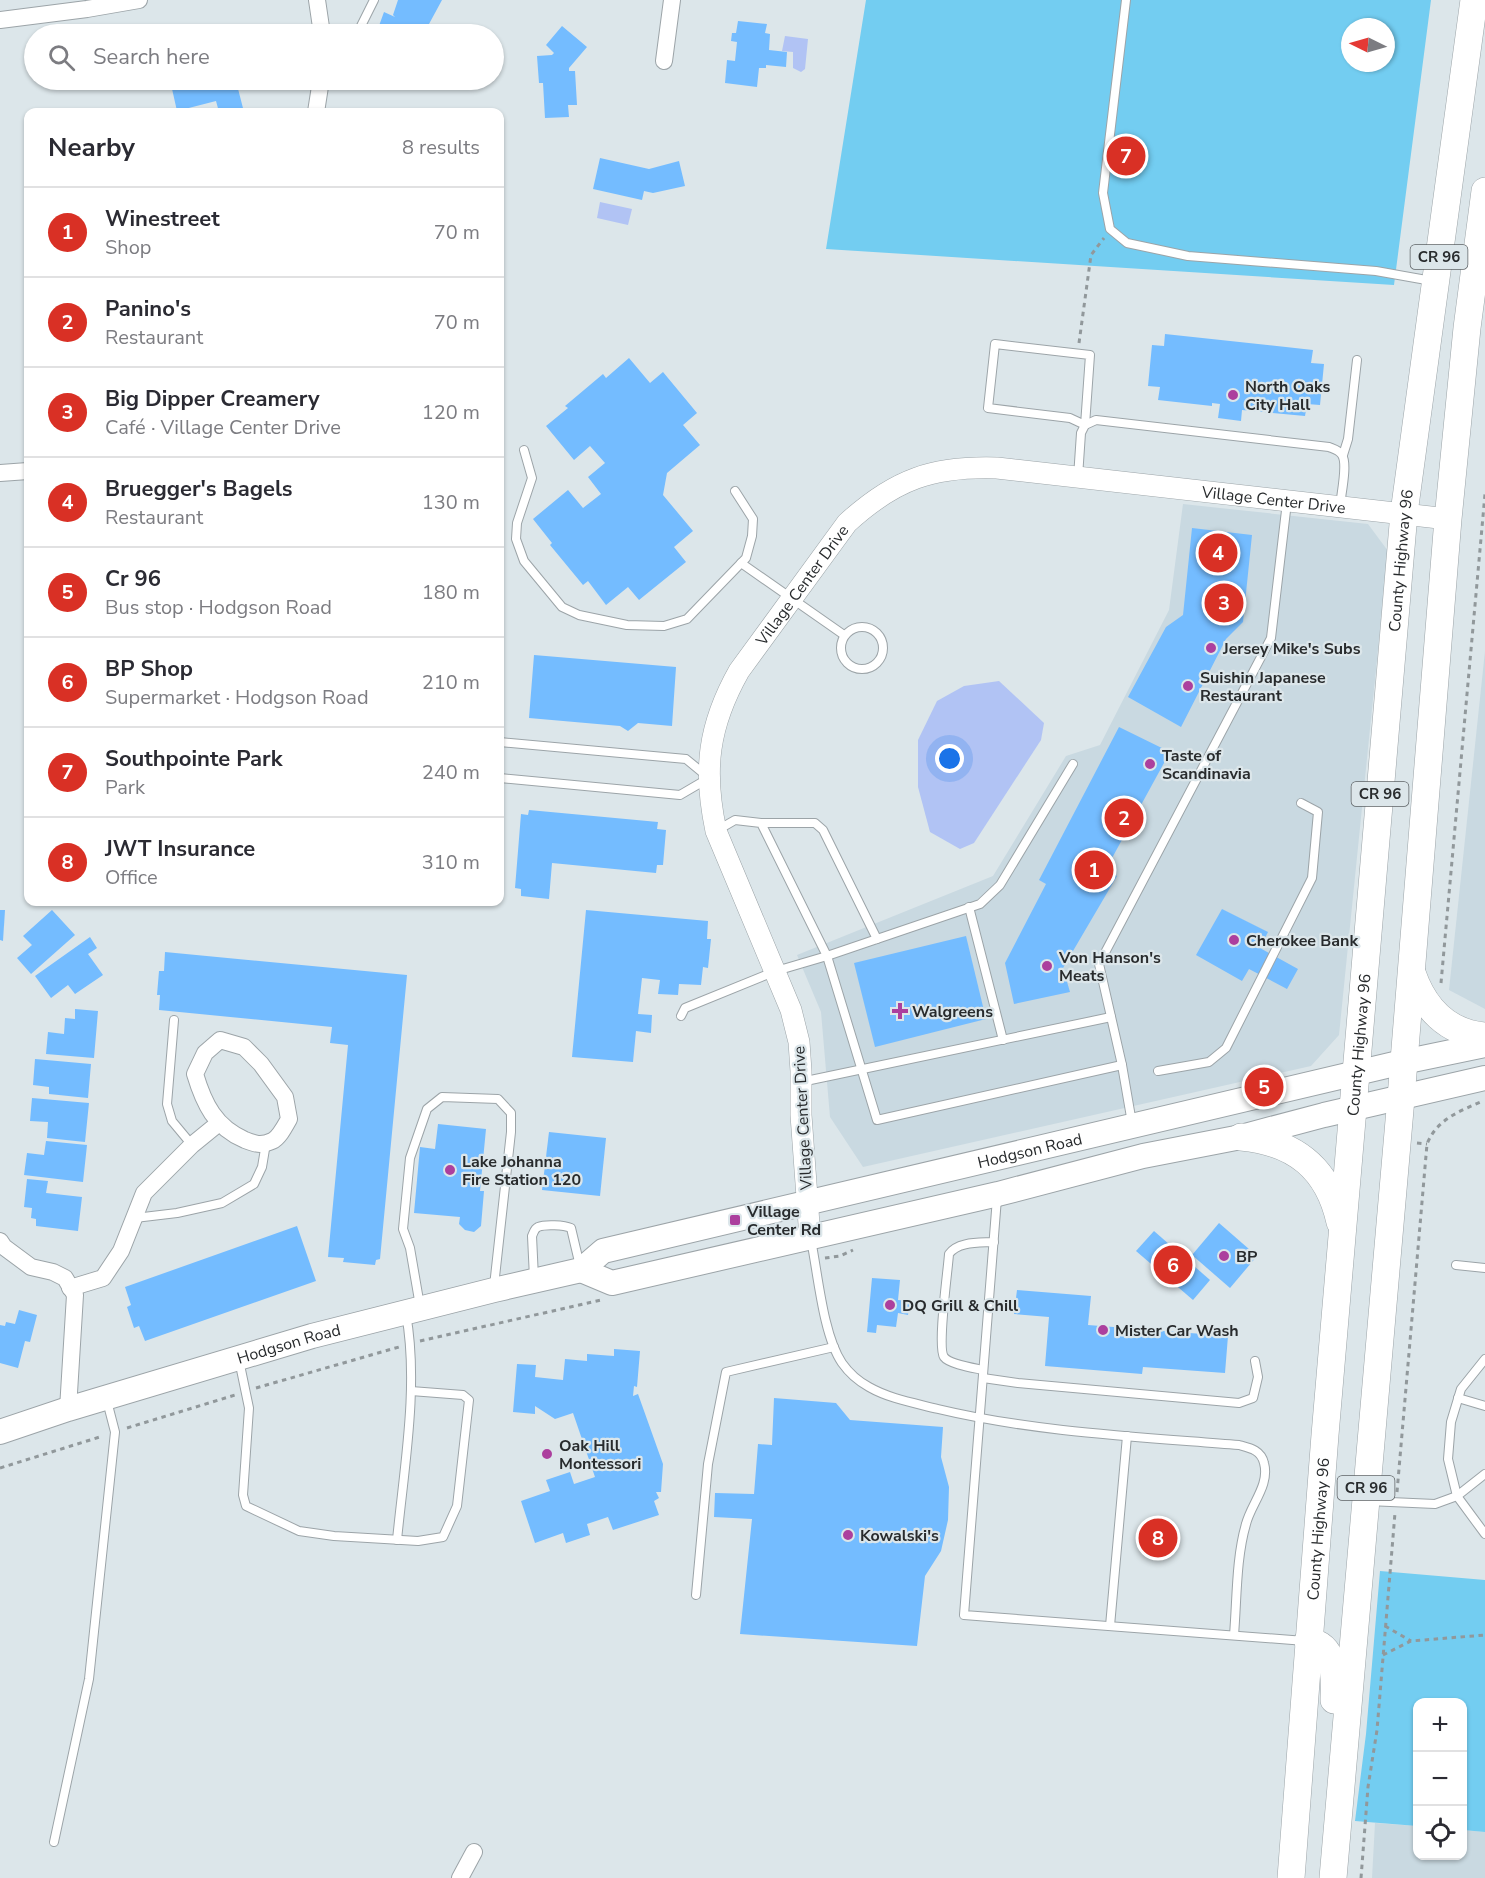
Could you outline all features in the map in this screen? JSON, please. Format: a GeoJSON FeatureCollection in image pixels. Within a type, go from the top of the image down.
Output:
{"type":"FeatureCollection","features":[{"type":"Feature","properties":{"kind":"main road","name":"County Highway 96"},"geometry":{"type":"LineString","coordinates":[[1291,1878],[1308,1641],[1404,513],[1474,0]]}},
{"type":"Feature","properties":{"kind":"main road","name":"CR 96"},"geometry":{"type":"LineString","coordinates":[[1333,1878],[1364,1501],[1401,1098],[1448,519],[1467,328],[1485,191]]}},
{"type":"Feature","properties":{"kind":"main road"},"geometry":{"type":"LineString","coordinates":[[1411,969],[1418,990],[1436,1016],[1453,1028],[1472,1035],[1485,1036]]}},
{"type":"Feature","properties":{"kind":"main road","name":"Hodgson Road"},"geometry":{"type":"LineString","coordinates":[[0,1432],[239,1357],[413,1310],[581,1270],[603,1251],[1403,1062],[1485,1045]]}},
{"type":"Feature","properties":{"kind":"main road","name":"Hodgson Road"},"geometry":{"type":"LineString","coordinates":[[581,1270],[612,1283],[998,1194],[1143,1156],[1241,1137],[1485,1078]]}},
{"type":"Feature","properties":{"kind":"main road"},"geometry":{"type":"LineString","coordinates":[[1241,1137],[1263,1139],[1283,1146],[1313,1167],[1333,1198],[1342,1231]]}},
{"type":"Feature","properties":{"kind":"main road"},"geometry":{"type":"LineString","coordinates":[[1308,1641],[1317,1642],[1325,1647],[1331,1660],[1334,1677],[1322,1845],[1324,1878]]}},
{"type":"Feature","properties":{"kind":"street"},"geometry":{"type":"LineString","coordinates":[[0,20],[139,0]]}},
{"type":"Feature","properties":{"kind":"street"},"geometry":{"type":"LineString","coordinates":[[317,0],[321,24]]}},
{"type":"Feature","properties":{"kind":"street"},"geometry":{"type":"LineString","coordinates":[[664,61],[672,0]]}},
{"type":"Feature","properties":{"kind":"street"},"geometry":{"type":"LineString","coordinates":[[317,108],[319,90]]}},
{"type":"Feature","properties":{"kind":"street","name":"Village Center Drive"},"geometry":{"type":"LineString","coordinates":[[810,1238],[801,1115],[799,1042],[791,1010],[776,971],[716,831],[710,805],[709,778],[715,722],[724,698],[739,671],[847,523],[887,491],[937,471],[965,467],[998,468],[1448,519]]}},
{"type":"Feature","properties":{"kind":"street"},"geometry":{"type":"LineString","coordinates":[[0,472],[24,471]]}},
{"type":"Feature","properties":{"kind":"street"},"geometry":{"type":"LineString","coordinates":[[220,1040],[244,1047],[261,1064],[285,1097],[289,1119],[274,1141],[258,1145],[229,1133],[219,1123],[201,1096],[195,1074],[205,1053],[220,1040]]}},
{"type":"Feature","properties":{"kind":"street"},"geometry":{"type":"LineString","coordinates":[[70,1288],[104,1278],[121,1251],[144,1193],[192,1145],[219,1123]]}},
{"type":"Feature","properties":{"kind":"street"},"geometry":{"type":"LineString","coordinates":[[0,1241],[4,1247],[31,1267],[53,1272],[65,1278],[75,1295],[68,1409]]}},
{"type":"Feature","properties":{"kind":"street"},"geometry":{"type":"LineString","coordinates":[[460,1878],[474,1852]]}},
{"type":"Feature","properties":{"kind":"lane"},"geometry":{"type":"LineString","coordinates":[[362,24],[374,0]]}},
{"type":"Feature","properties":{"kind":"lane"},"geometry":{"type":"LineString","coordinates":[[1126,0],[1103,193],[1110,230],[1127,243],[1188,256],[1376,272],[1436,281]]}},
{"type":"Feature","properties":{"kind":"lane"},"geometry":{"type":"LineString","coordinates":[[1078,477],[1081,433],[1085,425],[1090,355],[995,344],[987,408],[1070,418],[1085,425],[1096,420],[1329,447],[1343,455]]}},
{"type":"Feature","properties":{"kind":"lane"},"geometry":{"type":"LineString","coordinates":[[1340,506],[1345,463],[1343,455],[1348,439],[1357,360]]}},
{"type":"Feature","properties":{"kind":"lane"},"geometry":{"type":"LineString","coordinates":[[524,450],[532,478],[517,523],[516,539],[524,561],[562,607],[579,615],[627,625],[664,626],[687,618],[746,558],[752,536],[753,519],[735,491]]}},
{"type":"Feature","properties":{"kind":"lane"},"geometry":{"type":"LineString","coordinates":[[1132,1126],[1122,1065],[1099,964],[1271,638],[1287,500]]}},
{"type":"Feature","properties":{"kind":"lane"},"geometry":{"type":"LineString","coordinates":[[741,563],[844,635]]}},
{"type":"Feature","properties":{"kind":"lane"},"geometry":{"type":"LineString","coordinates":[[856,626],[869,627],[879,634],[884,647],[878,662],[868,669],[855,669],[844,661],[840,648],[844,635],[856,626]]}},
{"type":"Feature","properties":{"kind":"lane"},"geometry":{"type":"LineString","coordinates":[[504,742],[686,759],[709,778],[680,795],[504,778]]}},
{"type":"Feature","properties":{"kind":"lane"},"geometry":{"type":"LineString","coordinates":[[681,1016],[685,1008],[776,971],[980,904],[1000,885],[1072,764]]}},
{"type":"Feature","properties":{"kind":"lane"},"geometry":{"type":"LineString","coordinates":[[1158,1071],[1209,1062],[1226,1048],[1312,878],[1318,812],[1301,803]]}},
{"type":"Feature","properties":{"kind":"lane"},"geometry":{"type":"LineString","coordinates":[[716,831],[735,820],[815,824],[823,830],[878,939]]}},
{"type":"Feature","properties":{"kind":"lane"},"geometry":{"type":"LineString","coordinates":[[761,823],[827,956],[877,1120],[1122,1065]]}},
{"type":"Feature","properties":{"kind":"lane"},"geometry":{"type":"LineString","coordinates":[[969,908],[1003,1040]]}},
{"type":"Feature","properties":{"kind":"lane"},"geometry":{"type":"LineString","coordinates":[[801,1083],[1111,1017]]}},
{"type":"Feature","properties":{"kind":"lane"},"geometry":{"type":"LineString","coordinates":[[174,1020],[167,1104],[172,1121],[192,1145]]}},
{"type":"Feature","properties":{"kind":"lane"},"geometry":{"type":"LineString","coordinates":[[397,1540],[411,1391],[413,1310],[410,1248],[403,1229],[410,1158],[427,1109],[442,1097],[498,1099],[511,1113],[511,1132],[494,1290]]}},
{"type":"Feature","properties":{"kind":"lane"},"geometry":{"type":"LineString","coordinates":[[135,1218],[177,1213],[222,1203],[254,1184],[262,1167],[266,1143]]}},
{"type":"Feature","properties":{"kind":"lane"},"geometry":{"type":"LineString","coordinates":[[998,1194],[964,1615],[1308,1641]]}},
{"type":"Feature","properties":{"kind":"lane"},"geometry":{"type":"LineString","coordinates":[[534,1280],[532,1236],[539,1227],[566,1226],[571,1228],[581,1270]]}},
{"type":"Feature","properties":{"kind":"lane"},"geometry":{"type":"LineString","coordinates":[[810,1238],[824,1310],[834,1347],[841,1361],[868,1387],[890,1397],[979,1419],[1127,1436],[1239,1445],[1261,1454],[1265,1465],[1263,1482],[1242,1536],[1234,1635]]}},
{"type":"Feature","properties":{"kind":"lane"},"geometry":{"type":"LineString","coordinates":[[994,1242],[967,1244],[952,1249],[949,1254],[941,1348],[943,1356],[949,1361],[983,1374],[1018,1383],[1239,1403],[1253,1398],[1258,1377],[1255,1361]]}},
{"type":"Feature","properties":{"kind":"lane"},"geometry":{"type":"LineString","coordinates":[[1456,1265],[1485,1268]]}},
{"type":"Feature","properties":{"kind":"lane"},"geometry":{"type":"LineString","coordinates":[[696,1595],[708,1464],[726,1372],[834,1347]]}},
{"type":"Feature","properties":{"kind":"lane"},"geometry":{"type":"LineString","coordinates":[[239,1357],[249,1408],[243,1495],[246,1506],[299,1531],[334,1536],[418,1541],[443,1537],[457,1506],[469,1400],[463,1395],[411,1391]]}},
{"type":"Feature","properties":{"kind":"lane"},"geometry":{"type":"LineString","coordinates":[[1485,1359],[1461,1389],[1451,1422],[1448,1459],[1457,1496],[1485,1534]]}},
{"type":"Feature","properties":{"kind":"lane"},"geometry":{"type":"LineString","coordinates":[[54,1842],[89,1679],[115,1432],[106,1398]]}},
{"type":"Feature","properties":{"kind":"lane"},"geometry":{"type":"LineString","coordinates":[[1458,1398],[1485,1406]]}},
{"type":"Feature","properties":{"kind":"lane"},"geometry":{"type":"LineString","coordinates":[[1110,1626],[1127,1436]]}},
{"type":"Feature","properties":{"kind":"lane"},"geometry":{"type":"LineString","coordinates":[[1364,1501],[1435,1504],[1457,1496],[1485,1474]]}},
{"type":"Feature","properties":{"kind":"path"},"geometry":{"type":"LineString","coordinates":[[1078,352],[1091,255],[1110,230]]}},
{"type":"Feature","properties":{"kind":"path"},"geometry":{"type":"LineString","coordinates":[[1441,984],[1485,494]]}},
{"type":"Feature","properties":{"kind":"path"},"geometry":{"type":"LineString","coordinates":[[1361,1878],[1368,1787],[1377,1730],[1427,1144],[1439,1124],[1485,1100]]}},
{"type":"Feature","properties":{"kind":"path"},"geometry":{"type":"LineString","coordinates":[[1416,1143],[1427,1144]]}},
{"type":"Feature","properties":{"kind":"path"},"geometry":{"type":"LineString","coordinates":[[262,1386],[403,1346]]}},
{"type":"Feature","properties":{"kind":"path"},"geometry":{"type":"LineString","coordinates":[[120,1431],[234,1395]]}},
{"type":"Feature","properties":{"kind":"path"},"geometry":{"type":"LineString","coordinates":[[0,1468],[109,1434]]}},
{"type":"Feature","properties":{"kind":"path"},"geometry":{"type":"LineString","coordinates":[[1385,1626],[1411,1641]]}},
{"type":"Feature","properties":{"kind":"path"},"geometry":{"type":"LineString","coordinates":[[1383,1655],[1411,1641],[1485,1635]]}},
{"type":"Feature","properties":{"kind":"shaded area"},"geometry":{"type":"Polygon","coordinates":[[[866,0],[1431,0],[1394,285],[826,249],[866,0]]]}},
{"type":"Feature","properties":{"kind":"shaded area"},"geometry":{"type":"Polygon","coordinates":[[[785,36],[808,39],[805,69],[801,72],[793,68],[793,52],[782,51],[785,36]]]}},
{"type":"Feature","properties":{"kind":"shaded area"},"geometry":{"type":"Polygon","coordinates":[[[600,202],[632,209],[628,225],[597,218],[600,202]]]}},
{"type":"Feature","properties":{"kind":"shaded area"},"geometry":{"type":"Polygon","coordinates":[[[1183,504],[1368,524],[1388,551],[1339,1035],[1311,1066],[863,1167],[830,1117],[821,1012],[797,955],[993,876],[1066,756],[1100,745],[1169,610],[1183,504]]]}},
{"type":"Feature","properties":{"kind":"shaded area"},"geometry":{"type":"Polygon","coordinates":[[[1485,651],[1485,1009],[1449,990],[1485,651]]]}},
{"type":"Feature","properties":{"kind":"shaded area"},"geometry":{"type":"Polygon","coordinates":[[[999,681],[1044,723],[1041,740],[974,843],[960,849],[930,832],[918,787],[918,740],[937,701],[964,686],[999,681]]]}},
{"type":"Feature","properties":{"kind":"shaded area"},"geometry":{"type":"Polygon","coordinates":[[[1380,1571],[1485,1580],[1485,1832],[1467,1830],[1467,1698],[1413,1698],[1413,1826],[1355,1821],[1366,1734],[1380,1571]]]}},
{"type":"Feature","properties":{"kind":"shaded area"},"geometry":{"type":"Polygon","coordinates":[[[1375,1823],[1413,1826],[1413,1860],[1467,1860],[1467,1830],[1485,1832],[1485,1878],[1372,1878],[1375,1823]]]}},
{"type":"Feature","properties":{"kind":"building"},"geometry":{"type":"Polygon","coordinates":[[[398,0],[442,0],[429,24],[380,24],[384,12],[395,17],[393,15],[398,0]]]}},
{"type":"Feature","properties":{"kind":"building"},"geometry":{"type":"Polygon","coordinates":[[[738,21],[767,24],[765,33],[770,34],[769,50],[787,52],[786,67],[766,65],[766,68],[759,68],[757,87],[725,83],[727,60],[735,61],[737,42],[731,41],[732,33],[736,33],[738,21]]]}},
{"type":"Feature","properties":{"kind":"building"},"geometry":{"type":"Polygon","coordinates":[[[562,26],[587,47],[569,68],[569,71],[575,71],[577,105],[568,105],[569,117],[545,118],[543,83],[539,83],[537,56],[554,53],[546,45],[562,26]]]}},
{"type":"Feature","properties":{"kind":"building"},"geometry":{"type":"Polygon","coordinates":[[[172,90],[238,90],[243,108],[218,108],[216,101],[189,108],[176,108],[172,90]]]}},
{"type":"Feature","properties":{"kind":"building"},"geometry":{"type":"Polygon","coordinates":[[[600,158],[649,169],[679,161],[685,186],[653,193],[644,191],[642,200],[593,189],[600,158]]]}},
{"type":"Feature","properties":{"kind":"building"},"geometry":{"type":"Polygon","coordinates":[[[1165,334],[1313,350],[1311,363],[1324,364],[1320,405],[1307,404],[1305,416],[1242,410],[1241,421],[1218,418],[1220,404],[1212,403],[1212,406],[1158,400],[1160,387],[1148,386],[1152,345],[1164,346],[1165,334]]]}},
{"type":"Feature","properties":{"kind":"building"},"geometry":{"type":"Polygon","coordinates":[[[629,358],[650,383],[663,372],[697,413],[683,425],[700,445],[667,473],[663,495],[693,531],[674,547],[686,562],[639,600],[628,587],[606,605],[588,581],[583,585],[550,545],[552,543],[533,519],[568,490],[583,508],[601,494],[588,477],[605,463],[590,446],[574,460],[546,426],[568,408],[565,406],[603,374],[606,378],[629,358]]]}},
{"type":"Feature","properties":{"kind":"building"},"geometry":{"type":"Polygon","coordinates":[[[1192,528],[1252,535],[1243,622],[1226,639],[1181,727],[1128,697],[1166,627],[1183,615],[1192,528]]]}},
{"type":"Feature","properties":{"kind":"building"},"geometry":{"type":"Polygon","coordinates":[[[534,655],[676,667],[672,726],[638,723],[628,731],[620,726],[529,718],[534,655]]]}},
{"type":"Feature","properties":{"kind":"building"},"geometry":{"type":"Polygon","coordinates":[[[1119,727],[1170,752],[1106,869],[1117,876],[1063,968],[1070,992],[1014,1004],[1005,963],[1046,884],[1039,880],[1119,727]]]}},
{"type":"Feature","properties":{"kind":"building"},"geometry":{"type":"Polygon","coordinates":[[[529,810],[658,822],[657,829],[666,830],[663,865],[657,865],[656,873],[552,863],[549,899],[521,896],[521,889],[515,888],[521,814],[528,815],[529,810]]]}},
{"type":"Feature","properties":{"kind":"building","name":"Cherokee Bank"},"geometry":{"type":"Polygon","coordinates":[[[1222,909],[1268,932],[1260,948],[1298,969],[1287,989],[1249,969],[1242,981],[1196,955],[1222,909]]]}},
{"type":"Feature","properties":{"kind":"building"},"geometry":{"type":"Polygon","coordinates":[[[0,910],[5,910],[3,941],[0,940],[0,910]]]}},
{"type":"Feature","properties":{"kind":"building"},"geometry":{"type":"Polygon","coordinates":[[[52,910],[75,935],[31,974],[17,958],[32,945],[23,936],[52,910]]]}},
{"type":"Feature","properties":{"kind":"building"},"geometry":{"type":"Polygon","coordinates":[[[586,910],[708,921],[707,939],[711,939],[708,968],[703,967],[701,985],[679,984],[678,995],[658,994],[660,980],[642,978],[638,1014],[652,1015],[651,1033],[636,1031],[633,1062],[572,1057],[586,910]]]}},
{"type":"Feature","properties":{"kind":"building","name":"Walgreens"},"geometry":{"type":"Polygon","coordinates":[[[966,936],[986,1019],[875,1047],[854,963],[966,936]]]}},
{"type":"Feature","properties":{"kind":"building"},"geometry":{"type":"Polygon","coordinates":[[[90,937],[97,948],[88,954],[103,975],[75,994],[68,985],[51,998],[35,976],[90,937]]]}},
{"type":"Feature","properties":{"kind":"building"},"geometry":{"type":"Polygon","coordinates":[[[165,952],[407,975],[380,1259],[376,1260],[375,1265],[343,1262],[344,1258],[328,1257],[348,1045],[330,1043],[332,1027],[159,1010],[160,995],[157,995],[159,971],[164,971],[165,952]]]}},
{"type":"Feature","properties":{"kind":"building"},"geometry":{"type":"Polygon","coordinates":[[[75,1009],[98,1011],[94,1058],[46,1054],[48,1032],[64,1034],[65,1018],[75,1019],[75,1009]]]}},
{"type":"Feature","properties":{"kind":"building"},"geometry":{"type":"Polygon","coordinates":[[[35,1059],[91,1064],[88,1098],[49,1094],[49,1087],[33,1085],[35,1059]]]}},
{"type":"Feature","properties":{"kind":"building"},"geometry":{"type":"Polygon","coordinates":[[[32,1098],[89,1103],[85,1142],[47,1138],[48,1122],[30,1121],[32,1098]]]}},
{"type":"Feature","properties":{"kind":"building","name":"Lake Johanna Fire Station 120"},"geometry":{"type":"Polygon","coordinates":[[[438,1124],[486,1129],[480,1191],[484,1191],[481,1226],[474,1232],[465,1230],[459,1224],[460,1217],[414,1213],[420,1147],[435,1149],[438,1124]]]}},
{"type":"Feature","properties":{"kind":"building"},"geometry":{"type":"Polygon","coordinates":[[[549,1132],[606,1138],[600,1196],[542,1190],[549,1132]]]}},
{"type":"Feature","properties":{"kind":"building"},"geometry":{"type":"Polygon","coordinates":[[[46,1141],[87,1145],[83,1182],[24,1175],[27,1153],[44,1155],[46,1141]]]}},
{"type":"Feature","properties":{"kind":"building"},"geometry":{"type":"Polygon","coordinates":[[[27,1179],[48,1181],[46,1193],[82,1197],[78,1231],[36,1226],[36,1219],[31,1218],[32,1208],[24,1207],[27,1179]]]}},
{"type":"Feature","properties":{"kind":"building","name":"BP"},"geometry":{"type":"Polygon","coordinates":[[[1219,1223],[1257,1256],[1230,1288],[1192,1255],[1219,1223]]]}},
{"type":"Feature","properties":{"kind":"building"},"geometry":{"type":"Polygon","coordinates":[[[297,1226],[316,1281],[145,1341],[139,1326],[134,1328],[127,1307],[131,1305],[125,1287],[297,1226]]]}},
{"type":"Feature","properties":{"kind":"building"},"geometry":{"type":"Polygon","coordinates":[[[1154,1231],[1210,1280],[1193,1300],[1136,1251],[1154,1231]]]}},
{"type":"Feature","properties":{"kind":"building","name":"DQ Grill & Chill"},"geometry":{"type":"Polygon","coordinates":[[[872,1278],[900,1280],[898,1300],[910,1301],[908,1315],[898,1313],[896,1327],[877,1325],[876,1333],[867,1332],[872,1278]]]}},
{"type":"Feature","properties":{"kind":"building","name":"Mister Car Wash"},"geometry":{"type":"Polygon","coordinates":[[[1017,1290],[1091,1296],[1088,1325],[1228,1336],[1225,1373],[1143,1367],[1142,1374],[1045,1366],[1049,1317],[1014,1314],[1017,1290]]]}},
{"type":"Feature","properties":{"kind":"building"},"geometry":{"type":"Polygon","coordinates":[[[19,1310],[37,1315],[30,1342],[25,1341],[18,1368],[0,1363],[0,1325],[5,1326],[6,1322],[15,1324],[19,1310]]]}},
{"type":"Feature","properties":{"kind":"building"},"geometry":{"type":"Polygon","coordinates":[[[614,1349],[640,1351],[637,1387],[634,1386],[633,1396],[638,1394],[663,1464],[661,1492],[656,1492],[659,1498],[654,1501],[659,1515],[613,1530],[608,1517],[587,1524],[590,1535],[566,1543],[563,1533],[535,1543],[521,1501],[550,1491],[546,1480],[570,1472],[574,1484],[595,1477],[573,1413],[555,1419],[535,1406],[535,1414],[513,1412],[517,1364],[536,1365],[535,1377],[563,1380],[565,1359],[587,1361],[587,1354],[614,1356],[614,1349]]]}},
{"type":"Feature","properties":{"kind":"building","name":"Kowalski's"},"geometry":{"type":"Polygon","coordinates":[[[774,1398],[836,1403],[850,1420],[943,1427],[941,1457],[949,1487],[948,1520],[941,1551],[925,1576],[917,1646],[740,1634],[752,1519],[714,1517],[715,1493],[754,1494],[758,1444],[772,1445],[774,1398]]]}},
{"type":"Feature","properties":{"kind":"place","name":"Southpointe Park"},"geometry":{"type":"Point","coordinates":[1126,156]}},
{"type":"Feature","properties":{"kind":"place","name":"North Oaks City Hall"},"geometry":{"type":"Point","coordinates":[1233,395]}},
{"type":"Feature","properties":{"kind":"place","name":"Bruegger's Bagels"},"geometry":{"type":"Point","coordinates":[1218,553]}},
{"type":"Feature","properties":{"kind":"place","name":"Big Dipper Creamery"},"geometry":{"type":"Point","coordinates":[1224,603]}},
{"type":"Feature","properties":{"kind":"place","name":"Jersey Mike's Subs"},"geometry":{"type":"Point","coordinates":[1211,648]}},
{"type":"Feature","properties":{"kind":"place","name":"Suishin Japanese Restaurant"},"geometry":{"type":"Point","coordinates":[1188,686]}},
{"type":"Feature","properties":{"kind":"place","name":"Taste of Scandinavia"},"geometry":{"type":"Point","coordinates":[1150,764]}},
{"type":"Feature","properties":{"kind":"place","name":"Panino's"},"geometry":{"type":"Point","coordinates":[1124,818]}},
{"type":"Feature","properties":{"kind":"place","name":"Winestreet"},"geometry":{"type":"Point","coordinates":[1094,870]}},
{"type":"Feature","properties":{"kind":"place","name":"Cherokee Bank"},"geometry":{"type":"Point","coordinates":[1234,940]}},
{"type":"Feature","properties":{"kind":"place","name":"Von Hanson's Meats"},"geometry":{"type":"Point","coordinates":[1047,966]}},
{"type":"Feature","properties":{"kind":"place","name":"Walgreens"},"geometry":{"type":"Point","coordinates":[900,1011]}},
{"type":"Feature","properties":{"kind":"place","name":"Cr 96"},"geometry":{"type":"Point","coordinates":[1264,1087]}},
{"type":"Feature","properties":{"kind":"place","name":"Lake Johanna Fire Station 120"},"geometry":{"type":"Point","coordinates":[450,1170]}},
{"type":"Feature","properties":{"kind":"place","name":"Village Center Rd"},"geometry":{"type":"Point","coordinates":[735,1220]}},
{"type":"Feature","properties":{"kind":"place","name":"BP"},"geometry":{"type":"Point","coordinates":[1224,1256]}},
{"type":"Feature","properties":{"kind":"place","name":"BP Shop"},"geometry":{"type":"Point","coordinates":[1173,1265]}},
{"type":"Feature","properties":{"kind":"place","name":"DQ Grill & Chill"},"geometry":{"type":"Point","coordinates":[890,1305]}},
{"type":"Feature","properties":{"kind":"place","name":"Mister Car Wash"},"geometry":{"type":"Point","coordinates":[1103,1330]}},
{"type":"Feature","properties":{"kind":"place","name":"Oak Hill Montessori"},"geometry":{"type":"Point","coordinates":[547,1454]}},
{"type":"Feature","properties":{"kind":"place","name":"Kowalski's"},"geometry":{"type":"Point","coordinates":[848,1535]}},
{"type":"Feature","properties":{"kind":"place","name":"JWT Insurance"},"geometry":{"type":"Point","coordinates":[1158,1538]}}]}
